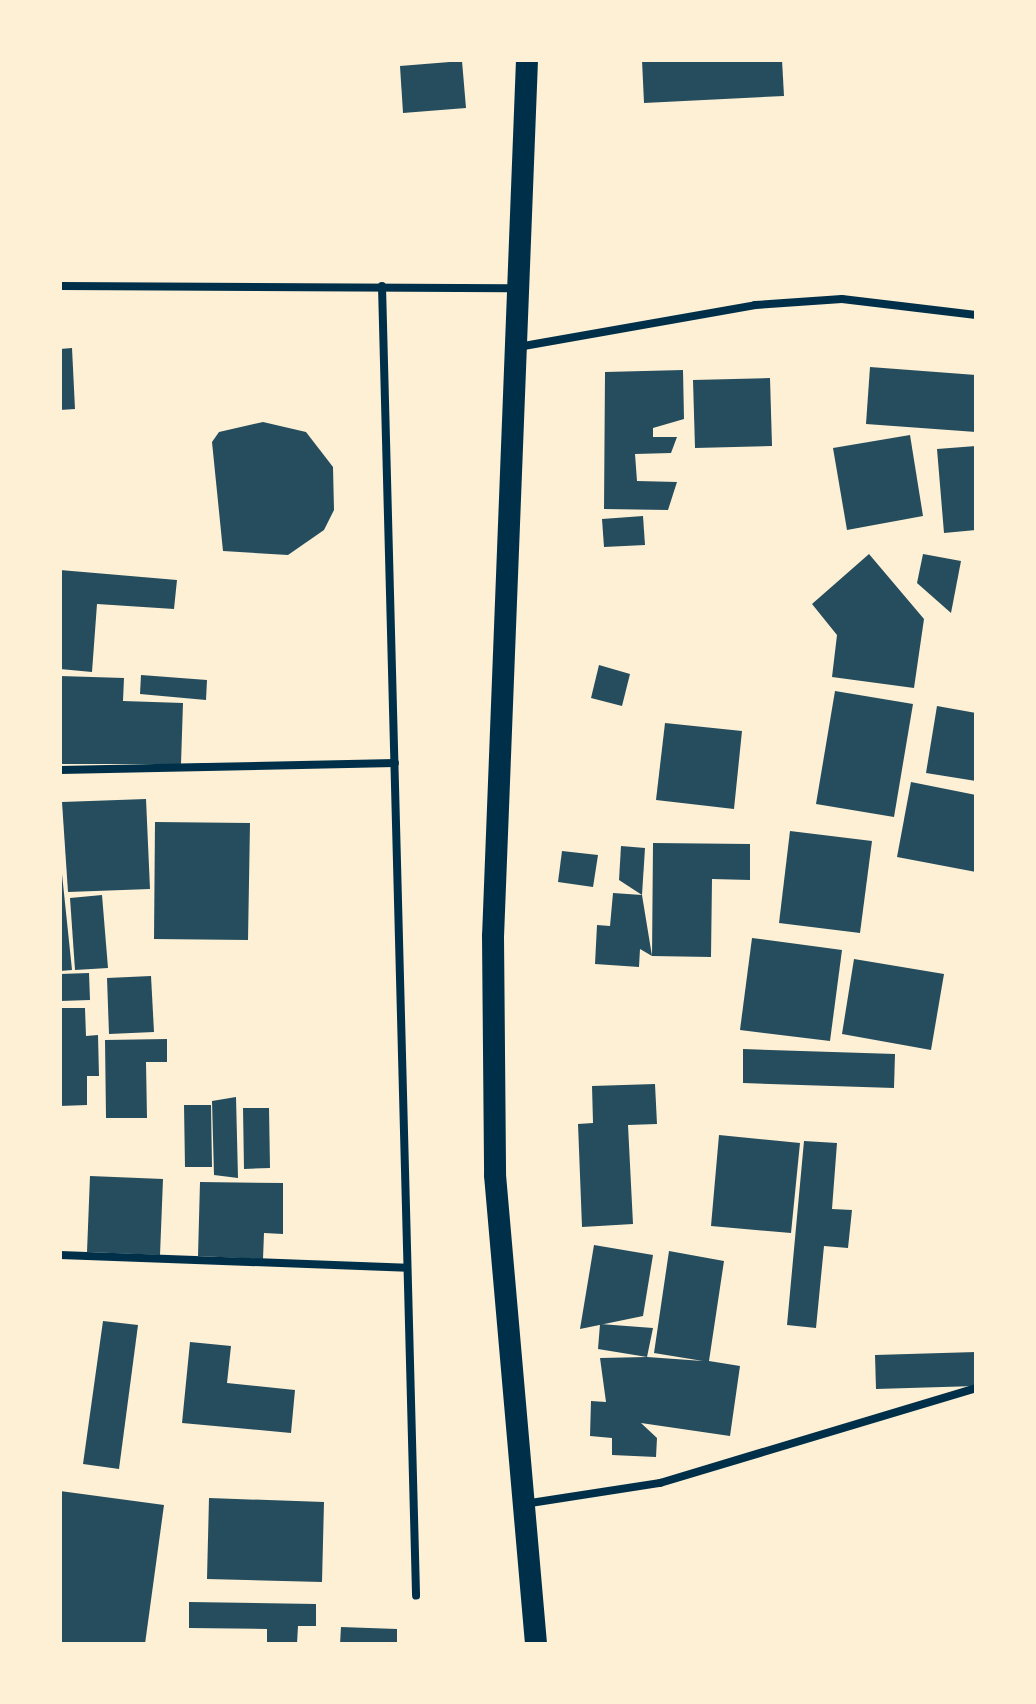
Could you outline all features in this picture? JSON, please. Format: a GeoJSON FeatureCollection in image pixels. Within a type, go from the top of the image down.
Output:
{"type":"FeatureCollection","features":[{"type":"Feature","properties":{"kind":"highway"},"geometry":{"type":"LineString","coordinates":[[527,60],[493,936],[495,1175],[519,1505],[536,1644]]}},
{"type":"Feature","properties":{"kind":"street"},"geometry":{"type":"LineString","coordinates":[[60,286],[518,288]]}},
{"type":"Feature","properties":{"kind":"street"},"geometry":{"type":"LineString","coordinates":[[382,286],[416,1596]]}},
{"type":"Feature","properties":{"kind":"street"},"geometry":{"type":"LineString","coordinates":[[515,347],[755,305],[842,299],[976,315]]}},
{"type":"Feature","properties":{"kind":"street"},"geometry":{"type":"LineString","coordinates":[[60,770],[395,763]]}},
{"type":"Feature","properties":{"kind":"street"},"geometry":{"type":"LineString","coordinates":[[60,1255],[407,1268]]}},
{"type":"Feature","properties":{"kind":"street"},"geometry":{"type":"LineString","coordinates":[[519,1505],[660,1483],[976,1388]]}},
{"type":"Feature","properties":{"kind":"building"},"geometry":{"type":"Polygon","coordinates":[[[642,60],[782,60],[784,96],[644,103],[642,60]]]}},
{"type":"Feature","properties":{"kind":"building"},"geometry":{"type":"Polygon","coordinates":[[[462,61],[466,108],[403,113],[400,66],[462,61]]]}},
{"type":"Feature","properties":{"kind":"building"},"geometry":{"type":"Polygon","coordinates":[[[72,348],[75,409],[60,410],[60,349],[72,348]]]}},
{"type":"Feature","properties":{"kind":"building"},"geometry":{"type":"Polygon","coordinates":[[[870,367],[976,375],[976,432],[866,424],[870,367]]]}},
{"type":"Feature","properties":{"kind":"building"},"geometry":{"type":"Polygon","coordinates":[[[683,370],[684,419],[653,428],[653,437],[677,437],[671,453],[635,454],[637,481],[677,482],[668,510],[604,509],[605,372],[683,370]]]}},
{"type":"Feature","properties":{"kind":"building"},"geometry":{"type":"Polygon","coordinates":[[[770,378],[772,446],[695,448],[693,380],[770,378]]]}},
{"type":"Feature","properties":{"kind":"building"},"geometry":{"type":"Polygon","coordinates":[[[263,422],[306,432],[333,467],[334,510],[324,530],[288,555],[223,551],[212,442],[219,432],[263,422]]]}},
{"type":"Feature","properties":{"kind":"building"},"geometry":{"type":"Polygon","coordinates":[[[910,435],[923,516],[847,530],[833,448],[910,435]]]}},
{"type":"Feature","properties":{"kind":"building"},"geometry":{"type":"Polygon","coordinates":[[[976,446],[976,530],[944,533],[937,449],[976,446]]]}},
{"type":"Feature","properties":{"kind":"building"},"geometry":{"type":"Polygon","coordinates":[[[643,516],[645,545],[604,547],[602,519],[643,516]]]}},
{"type":"Feature","properties":{"kind":"building"},"geometry":{"type":"Polygon","coordinates":[[[869,554],[924,619],[914,688],[832,677],[837,635],[812,604],[869,554]]]}},
{"type":"Feature","properties":{"kind":"building"},"geometry":{"type":"Polygon","coordinates":[[[923,554],[961,561],[951,613],[917,583],[923,554]]]}},
{"type":"Feature","properties":{"kind":"building"},"geometry":{"type":"Polygon","coordinates":[[[60,570],[177,580],[174,609],[97,604],[92,672],[60,669],[60,570]]]}},
{"type":"Feature","properties":{"kind":"building"},"geometry":{"type":"Polygon","coordinates":[[[599,665],[630,674],[622,706],[591,698],[599,665]]]}},
{"type":"Feature","properties":{"kind":"building"},"geometry":{"type":"Polygon","coordinates":[[[141,675],[207,680],[206,700],[140,694],[141,675]]]}},
{"type":"Feature","properties":{"kind":"building"},"geometry":{"type":"Polygon","coordinates":[[[60,676],[124,678],[123,701],[183,703],[181,764],[60,764],[60,676]]]}},
{"type":"Feature","properties":{"kind":"building"},"geometry":{"type":"Polygon","coordinates":[[[835,691],[913,704],[894,817],[816,804],[835,691]]]}},
{"type":"Feature","properties":{"kind":"building"},"geometry":{"type":"Polygon","coordinates":[[[937,706],[976,713],[976,781],[926,773],[937,706]]]}},
{"type":"Feature","properties":{"kind":"building"},"geometry":{"type":"Polygon","coordinates":[[[665,723],[742,731],[734,809],[656,800],[665,723]]]}},
{"type":"Feature","properties":{"kind":"building"},"geometry":{"type":"Polygon","coordinates":[[[911,782],[976,795],[976,872],[897,857],[911,782]]]}},
{"type":"Feature","properties":{"kind":"building"},"geometry":{"type":"Polygon","coordinates":[[[146,799],[150,889],[68,892],[62,802],[146,799]]]}},
{"type":"Feature","properties":{"kind":"building"},"geometry":{"type":"Polygon","coordinates":[[[155,822],[250,823],[248,940],[154,939],[155,822]]]}},
{"type":"Feature","properties":{"kind":"building"},"geometry":{"type":"Polygon","coordinates":[[[790,831],[872,841],[860,933],[779,923],[790,831]]]}},
{"type":"Feature","properties":{"kind":"building"},"geometry":{"type":"Polygon","coordinates":[[[653,843],[750,844],[750,880],[712,879],[711,957],[652,956],[653,843]]]}},
{"type":"Feature","properties":{"kind":"building"},"geometry":{"type":"Polygon","coordinates":[[[621,846],[645,848],[642,895],[619,880],[621,846]]]}},
{"type":"Feature","properties":{"kind":"building"},"geometry":{"type":"Polygon","coordinates":[[[562,851],[598,855],[593,887],[558,882],[562,851]]]}},
{"type":"Feature","properties":{"kind":"building"},"geometry":{"type":"Polygon","coordinates":[[[60,855],[72,970],[60,971],[60,855]]]}},
{"type":"Feature","properties":{"kind":"building"},"geometry":{"type":"Polygon","coordinates":[[[613,893],[642,895],[652,956],[640,949],[639,967],[595,964],[597,925],[610,926],[613,893]]]}},
{"type":"Feature","properties":{"kind":"building"},"geometry":{"type":"Polygon","coordinates":[[[102,895],[108,968],[75,970],[70,898],[102,895]]]}},
{"type":"Feature","properties":{"kind":"building"},"geometry":{"type":"Polygon","coordinates":[[[752,938],[842,950],[830,1041],[740,1030],[752,938]]]}},
{"type":"Feature","properties":{"kind":"building"},"geometry":{"type":"Polygon","coordinates":[[[854,959],[944,974],[931,1050],[842,1034],[854,959]]]}},
{"type":"Feature","properties":{"kind":"building"},"geometry":{"type":"Polygon","coordinates":[[[89,973],[90,1000],[60,1001],[60,974],[89,973]]]}},
{"type":"Feature","properties":{"kind":"building"},"geometry":{"type":"Polygon","coordinates":[[[151,976],[154,1032],[109,1034],[107,978],[151,976]]]}},
{"type":"Feature","properties":{"kind":"building"},"geometry":{"type":"Polygon","coordinates":[[[60,1008],[85,1008],[86,1036],[98,1035],[99,1076],[87,1076],[87,1105],[60,1106],[60,1008]]]}},
{"type":"Feature","properties":{"kind":"building"},"geometry":{"type":"Polygon","coordinates":[[[167,1039],[167,1062],[146,1062],[147,1118],[106,1118],[105,1040],[167,1039]]]}},
{"type":"Feature","properties":{"kind":"building"},"geometry":{"type":"Polygon","coordinates":[[[743,1049],[895,1054],[894,1088],[743,1083],[743,1049]]]}},
{"type":"Feature","properties":{"kind":"building"},"geometry":{"type":"Polygon","coordinates":[[[655,1084],[657,1124],[628,1125],[633,1224],[582,1227],[578,1124],[593,1123],[592,1086],[655,1084]]]}},
{"type":"Feature","properties":{"kind":"building"},"geometry":{"type":"Polygon","coordinates":[[[236,1097],[238,1178],[214,1175],[212,1101],[236,1097]]]}},
{"type":"Feature","properties":{"kind":"building"},"geometry":{"type":"Polygon","coordinates":[[[184,1105],[211,1105],[212,1167],[185,1167],[184,1105]]]}},
{"type":"Feature","properties":{"kind":"building"},"geometry":{"type":"Polygon","coordinates":[[[243,1108],[269,1108],[270,1168],[244,1169],[243,1108]]]}},
{"type":"Feature","properties":{"kind":"building"},"geometry":{"type":"Polygon","coordinates":[[[719,1135],[800,1143],[791,1233],[711,1226],[719,1135]]]}},
{"type":"Feature","properties":{"kind":"building"},"geometry":{"type":"Polygon","coordinates":[[[804,1141],[837,1143],[832,1209],[852,1210],[848,1248],[824,1246],[816,1328],[787,1325],[804,1141]]]}},
{"type":"Feature","properties":{"kind":"building"},"geometry":{"type":"Polygon","coordinates":[[[90,1176],[163,1179],[160,1255],[87,1252],[90,1176]]]}},
{"type":"Feature","properties":{"kind":"building"},"geometry":{"type":"Polygon","coordinates":[[[200,1182],[283,1183],[283,1234],[264,1233],[263,1259],[198,1256],[200,1182]]]}},
{"type":"Feature","properties":{"kind":"building"},"geometry":{"type":"Polygon","coordinates":[[[594,1245],[653,1255],[643,1316],[580,1329],[594,1245]]]}},
{"type":"Feature","properties":{"kind":"building"},"geometry":{"type":"Polygon","coordinates":[[[669,1251],[724,1261],[709,1361],[740,1366],[730,1436],[641,1423],[657,1438],[656,1457],[612,1455],[612,1438],[590,1436],[591,1401],[606,1402],[600,1358],[703,1361],[654,1353],[669,1251]]]}},
{"type":"Feature","properties":{"kind":"building"},"geometry":{"type":"Polygon","coordinates":[[[103,1321],[138,1325],[119,1469],[83,1464],[103,1321]]]}},
{"type":"Feature","properties":{"kind":"building"},"geometry":{"type":"Polygon","coordinates":[[[600,1324],[653,1328],[647,1357],[598,1349],[600,1324]]]}},
{"type":"Feature","properties":{"kind":"building"},"geometry":{"type":"Polygon","coordinates":[[[190,1342],[231,1346],[227,1383],[295,1390],[291,1433],[182,1423],[190,1342]]]}},
{"type":"Feature","properties":{"kind":"building"},"geometry":{"type":"Polygon","coordinates":[[[976,1352],[976,1386],[876,1389],[875,1355],[976,1352]]]}},
{"type":"Feature","properties":{"kind":"building"},"geometry":{"type":"Polygon","coordinates":[[[60,1491],[164,1505],[145,1644],[60,1644],[60,1491]]]}},
{"type":"Feature","properties":{"kind":"building"},"geometry":{"type":"Polygon","coordinates":[[[209,1498],[324,1502],[322,1582],[207,1579],[209,1498]]]}},
{"type":"Feature","properties":{"kind":"building"},"geometry":{"type":"Polygon","coordinates":[[[189,1602],[316,1604],[316,1626],[298,1626],[297,1644],[267,1644],[267,1629],[189,1628],[189,1602]]]}},
{"type":"Feature","properties":{"kind":"building"},"geometry":{"type":"Polygon","coordinates":[[[341,1627],[397,1629],[397,1644],[340,1644],[341,1627]]]}}]}
